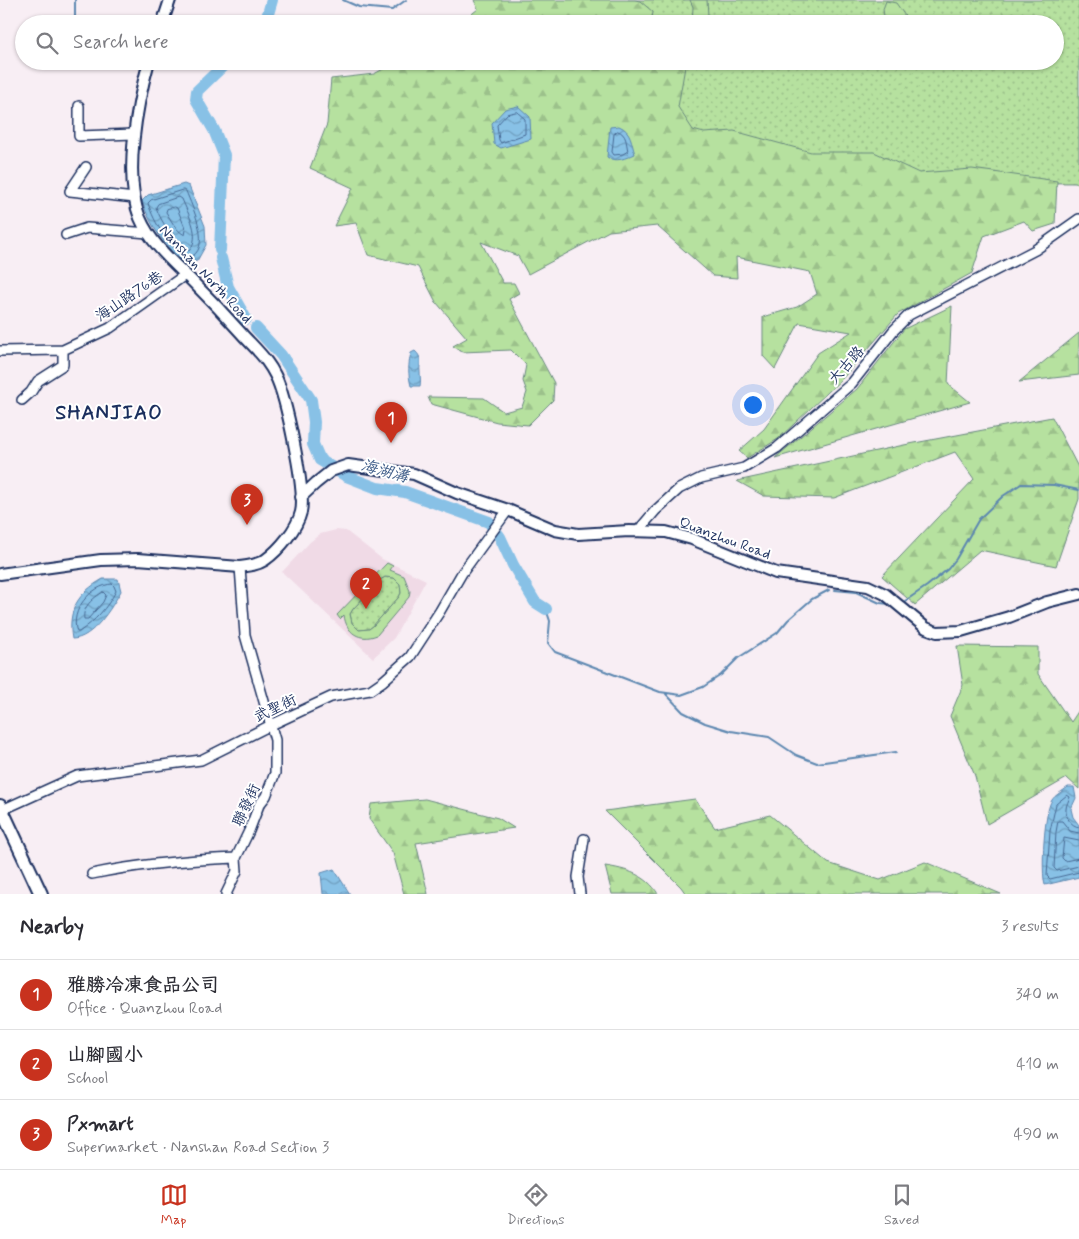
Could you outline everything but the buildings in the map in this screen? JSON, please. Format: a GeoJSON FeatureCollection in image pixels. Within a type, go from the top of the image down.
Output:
{"type":"FeatureCollection","features":[{"type":"Feature","properties":{"kind":"main road"},"geometry":{"type":"LineString","coordinates":[[1,808],[41,894]]}},
{"type":"Feature","properties":{"kind":"street"},"geometry":{"type":"LineString","coordinates":[[165,15],[170,0]]}},
{"type":"Feature","properties":{"kind":"street","name":"Nanshan North Road"},"geometry":{"type":"LineString","coordinates":[[0,574],[91,561],[129,559],[240,567],[252,566],[265,560],[278,548],[298,523],[301,510],[299,477],[288,418],[276,376],[267,362],[148,233],[140,218],[135,198],[134,134],[137,108],[147,70]]}},
{"type":"Feature","properties":{"kind":"street"},"geometry":{"type":"LineString","coordinates":[[79,106],[79,136],[134,134]]}},
{"type":"Feature","properties":{"kind":"street"},"geometry":{"type":"LineString","coordinates":[[86,167],[70,191],[135,198]]}},
{"type":"Feature","properties":{"kind":"street","name":"大古路"},"geometry":{"type":"LineString","coordinates":[[638,531],[655,511],[679,489],[701,478],[744,468],[777,448],[852,382],[892,331],[909,315],[1035,250],[1079,219]]}},
{"type":"Feature","properties":{"kind":"street"},"geometry":{"type":"LineString","coordinates":[[66,235],[87,228],[148,233]]}},
{"type":"Feature","properties":{"kind":"street","name":"海山路76巷"},"geometry":{"type":"LineString","coordinates":[[0,351],[63,350],[110,328],[185,275]]}},
{"type":"Feature","properties":{"kind":"street"},"geometry":{"type":"LineString","coordinates":[[22,400],[31,392],[38,381],[63,365],[63,350]]}},
{"type":"Feature","properties":{"kind":"street","name":"Quanzhou Road"},"geometry":{"type":"LineString","coordinates":[[301,497],[316,483],[335,470],[348,465],[414,474],[457,493],[508,510],[555,530],[570,533],[666,532],[692,539],[776,573],[868,586],[885,594],[926,628],[937,632],[961,631],[1009,617],[1047,602],[1079,594]]}},
{"type":"Feature","properties":{"kind":"street","name":"武聖街"},"geometry":{"type":"LineString","coordinates":[[1,808],[76,776],[201,760],[331,698],[370,690],[383,682],[410,657],[422,641],[462,573],[508,510]]}},
{"type":"Feature","properties":{"kind":"street","name":"聯發街"},"geometry":{"type":"LineString","coordinates":[[226,894],[237,871],[236,858],[259,804],[266,796],[275,773],[275,740],[245,635],[240,567]]}},
{"type":"Feature","properties":{"kind":"street"},"geometry":{"type":"LineString","coordinates":[[580,894],[578,877],[584,840]]}},
{"type":"Feature","properties":{"kind":"street"},"geometry":{"type":"LineString","coordinates":[[92,874],[185,860],[236,858]]}},
{"type":"Feature","properties":{"kind":"shaded area"},"geometry":{"type":"Polygon","coordinates":[[[336,530],[346,531],[382,559],[426,580],[394,638],[373,658],[282,572],[320,534],[336,530]]]}},
{"type":"Feature","properties":{"kind":"green space"},"geometry":{"type":"Polygon","coordinates":[[[474,0],[635,0],[640,1],[653,12],[652,15],[470,15],[478,9],[474,0]]]}},
{"type":"Feature","properties":{"kind":"green space"},"geometry":{"type":"Polygon","coordinates":[[[628,0],[1079,0],[1079,183],[943,182],[694,140],[671,105],[681,70],[1064,70],[1064,15],[650,15],[628,0]]]}},
{"type":"Feature","properties":{"kind":"green space"},"geometry":{"type":"Polygon","coordinates":[[[690,0],[707,0],[708,15],[693,15],[693,7],[690,0]]]}},
{"type":"Feature","properties":{"kind":"green space"},"geometry":{"type":"Polygon","coordinates":[[[886,1],[896,3],[904,15],[884,15],[883,9],[886,1]]]}},
{"type":"Feature","properties":{"kind":"green space"},"geometry":{"type":"Polygon","coordinates":[[[381,70],[684,70],[678,107],[693,130],[704,133],[734,131],[811,152],[874,152],[919,173],[972,169],[1057,181],[1055,224],[1033,231],[1024,221],[984,236],[972,273],[898,314],[843,378],[778,439],[747,458],[739,451],[764,429],[818,353],[851,332],[799,323],[775,369],[763,356],[763,317],[797,307],[817,294],[810,272],[736,257],[737,278],[713,276],[657,226],[609,231],[528,274],[518,256],[481,242],[503,283],[514,283],[519,293],[509,299],[554,383],[553,400],[528,425],[497,422],[431,404],[428,397],[484,398],[504,412],[522,407],[527,392],[523,381],[526,365],[511,350],[462,352],[453,346],[467,338],[436,302],[418,267],[368,255],[356,223],[334,226],[353,188],[310,168],[327,124],[331,79],[374,74],[381,70]]]}},
{"type":"Feature","properties":{"kind":"green space"},"geometry":{"type":"Polygon","coordinates":[[[952,306],[948,384],[970,402],[775,458],[857,389],[904,329],[952,306]]]}},
{"type":"Feature","properties":{"kind":"green space"},"geometry":{"type":"Polygon","coordinates":[[[1079,333],[1079,375],[1019,382],[1079,333]]]}},
{"type":"Feature","properties":{"kind":"green space"},"geometry":{"type":"Polygon","coordinates":[[[1052,417],[1079,469],[1079,499],[1056,566],[980,550],[915,605],[882,576],[974,479],[955,452],[834,498],[764,496],[737,481],[904,445],[1052,417]]]}},
{"type":"Feature","properties":{"kind":"green space"},"geometry":{"type":"Polygon","coordinates":[[[387,563],[393,566],[390,570],[404,576],[410,591],[409,597],[377,635],[365,637],[355,634],[348,627],[344,615],[340,619],[337,615],[387,563]],[[385,577],[380,580],[353,609],[350,614],[352,623],[359,630],[369,629],[373,626],[399,597],[401,593],[400,584],[394,578],[385,577]]]}},
{"type":"Feature","properties":{"kind":"green space"},"geometry":{"type":"Polygon","coordinates":[[[385,577],[394,578],[400,584],[401,593],[373,626],[369,629],[359,630],[352,623],[350,614],[380,580],[385,577]]]}},
{"type":"Feature","properties":{"kind":"green space"},"geometry":{"type":"Polygon","coordinates":[[[957,646],[1038,647],[1038,674],[1071,722],[1079,710],[1079,789],[1067,778],[987,824],[975,776],[950,716],[963,685],[957,646]]]}},
{"type":"Feature","properties":{"kind":"green space"},"geometry":{"type":"Polygon","coordinates":[[[425,799],[498,818],[514,828],[416,843],[428,894],[404,894],[393,853],[369,819],[371,804],[425,799]]]}},
{"type":"Feature","properties":{"kind":"green space"},"geometry":{"type":"Polygon","coordinates":[[[695,799],[715,828],[770,815],[828,863],[880,880],[925,862],[1001,894],[686,894],[605,811],[695,799]]]}},
{"type":"Feature","properties":{"kind":"green space"},"geometry":{"type":"Polygon","coordinates":[[[605,866],[635,874],[648,882],[658,894],[612,894],[605,866]]]}},
{"type":"Feature","properties":{"kind":"water"},"geometry":{"type":"Polygon","coordinates":[[[518,106],[530,117],[531,139],[501,148],[494,144],[492,123],[505,109],[518,106]]]}},
{"type":"Feature","properties":{"kind":"water"},"geometry":{"type":"Polygon","coordinates":[[[619,126],[629,134],[635,154],[614,160],[607,157],[610,127],[619,126]]]}},
{"type":"Feature","properties":{"kind":"water"},"geometry":{"type":"Polygon","coordinates":[[[184,184],[189,186],[205,226],[206,245],[197,261],[186,264],[160,236],[142,201],[148,195],[184,184]]]}},
{"type":"Feature","properties":{"kind":"water"},"geometry":{"type":"Polygon","coordinates":[[[415,351],[420,358],[420,386],[411,386],[409,377],[410,357],[411,353],[415,351]]]}},
{"type":"Feature","properties":{"kind":"water"},"geometry":{"type":"Polygon","coordinates":[[[103,579],[118,579],[121,591],[107,613],[94,628],[80,638],[72,639],[71,619],[76,603],[87,590],[103,579]]]}},
{"type":"Feature","properties":{"kind":"water"},"geometry":{"type":"Polygon","coordinates":[[[1068,787],[1074,787],[1076,798],[1071,809],[1073,817],[1079,825],[1079,877],[1045,885],[1043,868],[1044,842],[1049,806],[1053,798],[1068,787]]]}},
{"type":"Feature","properties":{"kind":"water"},"geometry":{"type":"Polygon","coordinates":[[[334,869],[350,894],[323,894],[321,873],[334,869]]]}},
{"type":"Feature","properties":{"kind":"waterway"},"geometry":{"type":"LineString","coordinates":[[75,0],[75,15]]}},
{"type":"Feature","properties":{"kind":"waterway","name":"海湖溝"},"geometry":{"type":"LineString","coordinates":[[268,15],[272,0]]}},
{"type":"Feature","properties":{"kind":"waterway"},"geometry":{"type":"LineString","coordinates":[[343,0],[359,7],[392,10],[406,0]]}},
{"type":"Feature","properties":{"kind":"waterway","name":"海湖溝"},"geometry":{"type":"LineString","coordinates":[[219,70],[197,91],[196,99],[214,130],[224,155],[220,250]]}},
{"type":"Feature","properties":{"kind":"waterway","name":"海湖溝"},"geometry":{"type":"LineString","coordinates":[[221,258],[228,287],[246,319]]}},
{"type":"Feature","properties":{"kind":"waterway","name":"海湖溝"},"geometry":{"type":"LineString","coordinates":[[256,328],[281,355],[311,400],[314,422],[313,444],[320,460],[346,476],[377,488],[405,492],[489,522],[500,537],[513,565],[535,602],[546,609]]}},
{"type":"Feature","properties":{"kind":"waterway"},"geometry":{"type":"LineString","coordinates":[[905,601],[948,569],[956,559],[979,519],[1003,496],[1021,484],[1054,485],[1079,490]]}},
{"type":"Feature","properties":{"kind":"waterway"},"geometry":{"type":"LineString","coordinates":[[546,609],[550,621],[548,643],[555,652],[660,692],[681,695],[703,687],[721,675],[738,658],[777,633],[788,620],[812,599],[829,590]]}},
{"type":"Feature","properties":{"kind":"waterway"},"geometry":{"type":"LineString","coordinates":[[835,590],[856,592],[880,603],[890,604]]}},
{"type":"Feature","properties":{"kind":"waterway"},"geometry":{"type":"LineString","coordinates":[[666,694],[683,712],[705,723],[731,731],[769,737],[796,755],[817,763],[896,752]]}},
{"type":"Feature","properties":{"kind":"place","name":"雅勝冷凍食品公司"},"geometry":{"type":"Point","coordinates":[391,443]}},
{"type":"Feature","properties":{"kind":"place","name":"Pxmart"},"geometry":{"type":"Point","coordinates":[247,525]}},
{"type":"Feature","properties":{"kind":"place","name":"山腳國小"},"geometry":{"type":"Point","coordinates":[366,609]}},
{"type":"Feature","properties":{"kind":"district","name":"SHANJIAO"},"geometry":{"type":"Point","coordinates":[109,412]}}]}
